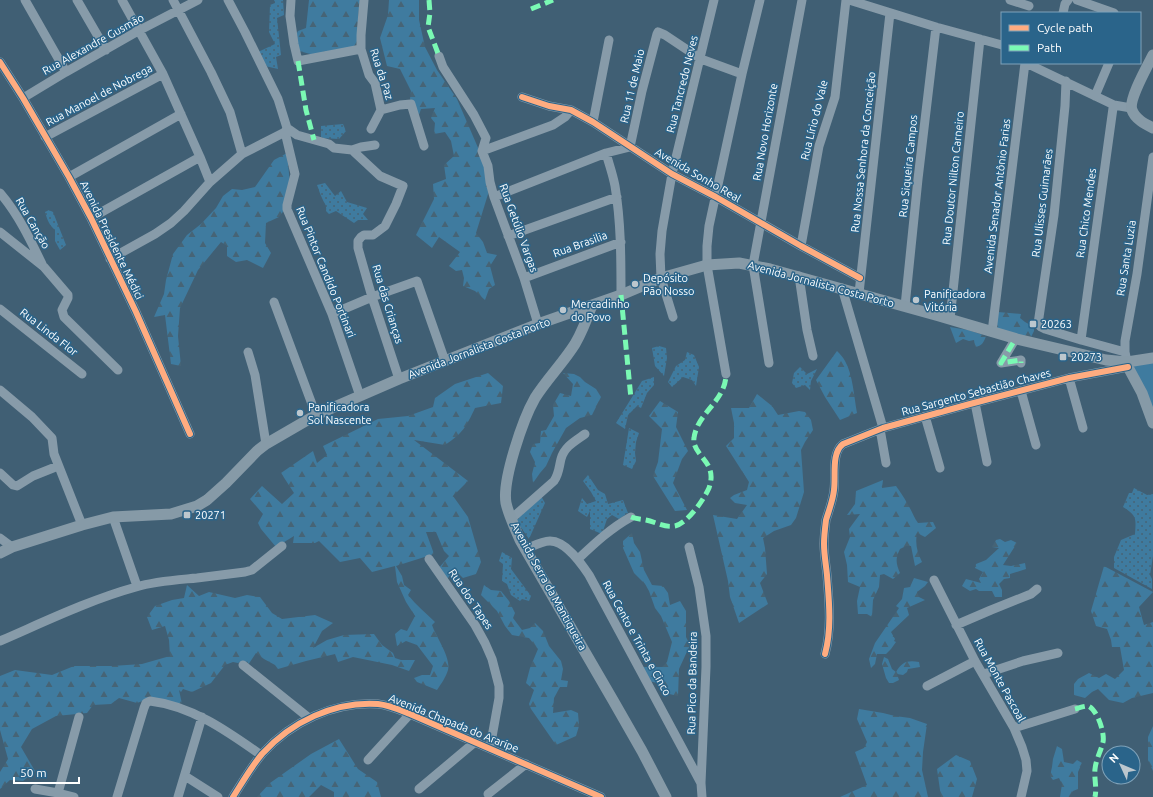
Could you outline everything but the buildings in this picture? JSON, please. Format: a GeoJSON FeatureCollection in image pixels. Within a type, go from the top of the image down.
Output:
{"type":"FeatureCollection","features":[{"type":"Feature","properties":{"kind":"main road"},"geometry":{"type":"LineString","coordinates":[[1153,55],[1135,91],[1131,108],[1139,120],[1153,128]]}},
{"type":"Feature","properties":{"kind":"main road","name":"Avenida Jornalista Costa Porto"},"geometry":{"type":"LineString","coordinates":[[0,553],[12,547],[113,517],[170,514],[197,506],[207,500],[226,483],[257,451],[266,444],[316,415],[399,379],[538,324],[622,295],[661,278],[707,265],[739,263],[770,268],[1017,339],[1092,357],[1107,360],[1153,358]]}},
{"type":"Feature","properties":{"kind":"main road","name":"Avenida Serra da Mantiqueira"},"geometry":{"type":"LineString","coordinates":[[592,305],[584,327],[575,344],[543,387],[528,414],[514,452],[507,482],[506,502],[520,540],[642,751],[666,797]]}},
{"type":"Feature","properties":{"kind":"main road"},"geometry":{"type":"LineString","coordinates":[[1126,360],[1142,393],[1153,423]]}},
{"type":"Feature","properties":{"kind":"street"},"geometry":{"type":"LineString","coordinates":[[25,0],[66,72]]}},
{"type":"Feature","properties":{"kind":"street"},"geometry":{"type":"LineString","coordinates":[[77,0],[106,50]]}},
{"type":"Feature","properties":{"kind":"street"},"geometry":{"type":"LineString","coordinates":[[122,0],[163,74],[182,114],[210,182]]}},
{"type":"Feature","properties":{"kind":"street"},"geometry":{"type":"LineString","coordinates":[[173,0],[211,72],[230,112],[242,154]]}},
{"type":"Feature","properties":{"kind":"street","name":"Rua Alexandre Gusmão"},"geometry":{"type":"LineString","coordinates":[[23,98],[138,31],[198,0]]}},
{"type":"Feature","properties":{"kind":"street","name":"Rua Pintor Candido Portinari"},"geometry":{"type":"LineString","coordinates":[[228,0],[246,32],[278,98],[295,174],[287,210],[332,314],[360,396]]}},
{"type":"Feature","properties":{"kind":"street"},"geometry":{"type":"LineString","coordinates":[[292,0],[290,16],[298,61],[361,49]]}},
{"type":"Feature","properties":{"kind":"street","name":"Rua da Paz"},"geometry":{"type":"LineString","coordinates":[[364,0],[361,49],[369,75],[375,83],[381,110],[371,129]]}},
{"type":"Feature","properties":{"kind":"street","name":"Rua Tancredo Neves"},"geometry":{"type":"LineString","coordinates":[[673,317],[661,278],[660,254],[662,231],[672,174],[701,59],[714,0]]}},
{"type":"Feature","properties":{"kind":"street"},"geometry":{"type":"LineString","coordinates":[[726,374],[707,265],[707,246],[709,226],[742,74],[760,0]]}},
{"type":"Feature","properties":{"kind":"street","name":"Rua Novo Horizonte"},"geometry":{"type":"LineString","coordinates":[[769,363],[753,266],[802,0]]}},
{"type":"Feature","properties":{"kind":"street","name":"Rua Lírio do Vale"},"geometry":{"type":"LineString","coordinates":[[800,246],[819,146],[835,97],[846,0]]}},
{"type":"Feature","properties":{"kind":"street"},"geometry":{"type":"LineString","coordinates":[[849,0],[936,28],[1001,45]]}},
{"type":"Feature","properties":{"kind":"street"},"geometry":{"type":"LineString","coordinates":[[1010,0],[1029,6]]}},
{"type":"Feature","properties":{"kind":"street"},"geometry":{"type":"LineString","coordinates":[[1063,12],[1065,4],[1068,0]]}},
{"type":"Feature","properties":{"kind":"street"},"geometry":{"type":"LineString","coordinates":[[1077,0],[1111,12]]}},
{"type":"Feature","properties":{"kind":"street","name":"Rua Nossa Senhora da Conceição"},"geometry":{"type":"LineString","coordinates":[[859,293],[890,13]]}},
{"type":"Feature","properties":{"kind":"street","name":"Rua Siqueira Campos"},"geometry":{"type":"LineString","coordinates":[[906,306],[918,179],[936,28]]}},
{"type":"Feature","properties":{"kind":"street","name":"Rua 11 de Maio"},"geometry":{"type":"LineString","coordinates":[[630,146],[642,91],[658,32],[701,59]]}},
{"type":"Feature","properties":{"kind":"street","name":"Rua Doutor Nilton Carneiro"},"geometry":{"type":"LineString","coordinates":[[950,319],[980,39]]}},
{"type":"Feature","properties":{"kind":"street"},"geometry":{"type":"LineString","coordinates":[[593,122],[609,40]]}},
{"type":"Feature","properties":{"kind":"street","name":"Rua Getúlio Vargas"},"geometry":{"type":"LineString","coordinates":[[439,56],[447,74],[484,132],[486,138],[482,151],[488,166],[494,197],[524,278],[538,324]]}},
{"type":"Feature","properties":{"kind":"street"},"geometry":{"type":"LineString","coordinates":[[701,59],[742,74]]}},
{"type":"Feature","properties":{"kind":"street","name":"Avenida Presidente Médici"},"geometry":{"type":"LineString","coordinates":[[0,62],[23,98],[91,218],[136,312],[190,434]]}},
{"type":"Feature","properties":{"kind":"street","name":"Avenida Senador Antônio Farias"},"geometry":{"type":"LineString","coordinates":[[992,332],[1025,64]]}},
{"type":"Feature","properties":{"kind":"street"},"geometry":{"type":"LineString","coordinates":[[1027,64],[1114,105],[1131,108]]}},
{"type":"Feature","properties":{"kind":"street"},"geometry":{"type":"LineString","coordinates":[[1095,96],[1109,64]]}},
{"type":"Feature","properties":{"kind":"street","name":"Rua Manoel de Nobrega"},"geometry":{"type":"LineString","coordinates":[[45,137],[163,74]]}},
{"type":"Feature","properties":{"kind":"street","name":"Rua Ulisses Guimarães"},"geometry":{"type":"LineString","coordinates":[[1066,81],[1065,106],[1054,214],[1038,324],[1045,329],[1081,340]]}},
{"type":"Feature","properties":{"kind":"street","name":"Avenida Sonho Real"},"geometry":{"type":"LineString","coordinates":[[522,97],[549,106],[571,110],[593,122],[672,174],[860,278]]}},
{"type":"Feature","properties":{"kind":"street"},"geometry":{"type":"LineString","coordinates":[[381,110],[410,103],[412,105],[424,146]]}},
{"type":"Feature","properties":{"kind":"street","name":"Rua Chico Mendes"},"geometry":{"type":"LineString","coordinates":[[1081,340],[1114,105]]}},
{"type":"Feature","properties":{"kind":"street"},"geometry":{"type":"LineString","coordinates":[[482,151],[553,125],[565,117],[571,110]]}},
{"type":"Feature","properties":{"kind":"street"},"geometry":{"type":"LineString","coordinates":[[69,177],[182,114]]}},
{"type":"Feature","properties":{"kind":"street"},"geometry":{"type":"LineString","coordinates":[[110,259],[155,234],[171,223],[210,182],[242,154],[286,130],[297,135],[328,144],[334,148],[352,150],[375,145]]}},
{"type":"Feature","properties":{"kind":"street"},"geometry":{"type":"LineString","coordinates":[[494,197],[630,146]]}},
{"type":"Feature","properties":{"kind":"street","name":"Rua das Crianças"},"geometry":{"type":"LineString","coordinates":[[352,150],[380,176],[403,186],[385,226],[373,235],[364,235],[358,241],[358,248],[372,296],[399,379]]}},
{"type":"Feature","properties":{"kind":"street"},"geometry":{"type":"LineString","coordinates":[[606,154],[617,197],[621,242],[622,295]]}},
{"type":"Feature","properties":{"kind":"street"},"geometry":{"type":"LineString","coordinates":[[91,218],[200,157]]}},
{"type":"Feature","properties":{"kind":"street","name":"Rua Santa Luzia"},"geometry":{"type":"LineString","coordinates":[[1126,360],[1127,327],[1137,274],[1153,157]]}},
{"type":"Feature","properties":{"kind":"street","name":"Rua Canção"},"geometry":{"type":"LineString","coordinates":[[0,193],[10,204],[44,267]]}},
{"type":"Feature","properties":{"kind":"street"},"geometry":{"type":"LineString","coordinates":[[508,236],[617,197]]}},
{"type":"Feature","properties":{"kind":"street"},"geometry":{"type":"LineString","coordinates":[[0,232],[44,267],[69,297],[62,310],[64,317],[118,370]]}},
{"type":"Feature","properties":{"kind":"street","name":"Rua Brasilia"},"geometry":{"type":"LineString","coordinates":[[524,278],[621,242]]}},
{"type":"Feature","properties":{"kind":"street"},"geometry":{"type":"LineString","coordinates":[[799,276],[812,356]]}},
{"type":"Feature","properties":{"kind":"street"},"geometry":{"type":"LineString","coordinates":[[332,314],[372,296],[417,281],[445,361]]}},
{"type":"Feature","properties":{"kind":"street"},"geometry":{"type":"LineString","coordinates":[[842,288],[882,428],[886,463]]}},
{"type":"Feature","properties":{"kind":"street"},"geometry":{"type":"LineString","coordinates":[[274,302],[316,415]]}},
{"type":"Feature","properties":{"kind":"street","name":"Rua Linda Flor"},"geometry":{"type":"LineString","coordinates":[[0,309],[82,374]]}},
{"type":"Feature","properties":{"kind":"street"},"geometry":{"type":"LineString","coordinates":[[1081,340],[1126,360]]}},
{"type":"Feature","properties":{"kind":"street"},"geometry":{"type":"LineString","coordinates":[[1013,343],[1002,363],[1021,360],[1021,363]]}},
{"type":"Feature","properties":{"kind":"street"},"geometry":{"type":"LineString","coordinates":[[248,352],[255,375],[266,444]]}},
{"type":"Feature","properties":{"kind":"street","name":"Rua Sargento Sebastião Chaves"},"geometry":{"type":"LineString","coordinates":[[825,654],[829,639],[829,615],[824,546],[826,521],[834,491],[836,454],[838,449],[844,444],[882,428],[1069,378],[1126,360]]}},
{"type":"Feature","properties":{"kind":"street"},"geometry":{"type":"LineString","coordinates":[[1069,378],[1083,428]]}},
{"type":"Feature","properties":{"kind":"street"},"geometry":{"type":"LineString","coordinates":[[0,390],[32,417],[52,438],[54,454],[58,466],[82,525]]}},
{"type":"Feature","properties":{"kind":"street"},"geometry":{"type":"LineString","coordinates":[[1021,391],[1036,445]]}},
{"type":"Feature","properties":{"kind":"street"},"geometry":{"type":"LineString","coordinates":[[975,403],[987,462]]}},
{"type":"Feature","properties":{"kind":"street"},"geometry":{"type":"LineString","coordinates":[[925,416],[940,468]]}},
{"type":"Feature","properties":{"kind":"street"},"geometry":{"type":"LineString","coordinates":[[511,519],[554,481],[557,477],[564,452],[572,443],[585,434]]}},
{"type":"Feature","properties":{"kind":"street"},"geometry":{"type":"LineString","coordinates":[[0,473],[13,485],[17,486],[33,476],[58,466]]}},
{"type":"Feature","properties":{"kind":"street"},"geometry":{"type":"LineString","coordinates":[[113,517],[137,586]]}},
{"type":"Feature","properties":{"kind":"street"},"geometry":{"type":"LineString","coordinates":[[578,559],[600,538],[614,527],[631,517]]}},
{"type":"Feature","properties":{"kind":"street"},"geometry":{"type":"LineString","coordinates":[[0,538],[12,547]]}},
{"type":"Feature","properties":{"kind":"street","name":"Rua Cento e Trinta e Cinco"},"geometry":{"type":"LineString","coordinates":[[526,549],[548,541],[555,541],[567,548],[578,559],[701,782]]}},
{"type":"Feature","properties":{"kind":"street"},"geometry":{"type":"LineString","coordinates":[[0,641],[90,603],[137,586],[252,570],[282,546]]}},
{"type":"Feature","properties":{"kind":"street","name":"Rua Pico da Bandeira"},"geometry":{"type":"LineString","coordinates":[[689,547],[699,587],[706,636],[701,782],[702,797]]}},
{"type":"Feature","properties":{"kind":"street","name":"Rua dos Tapes"},"geometry":{"type":"LineString","coordinates":[[429,559],[475,625],[492,659],[499,686],[499,698],[490,748]]}},
{"type":"Feature","properties":{"kind":"street","name":"Rua Monte Pascoal"},"geometry":{"type":"LineString","coordinates":[[934,580],[975,661],[984,674],[1014,728],[1022,747],[1026,760],[1027,771],[1021,797]]}},
{"type":"Feature","properties":{"kind":"street"},"geometry":{"type":"LineString","coordinates":[[956,625],[1031,594],[1037,589]]}},
{"type":"Feature","properties":{"kind":"street"},"geometry":{"type":"LineString","coordinates":[[984,674],[1023,661],[1058,653]]}},
{"type":"Feature","properties":{"kind":"street"},"geometry":{"type":"LineString","coordinates":[[927,686],[975,661]]}},
{"type":"Feature","properties":{"kind":"street"},"geometry":{"type":"LineString","coordinates":[[243,665],[309,718]]}},
{"type":"Feature","properties":{"kind":"street"},"geometry":{"type":"LineString","coordinates":[[117,797],[144,708],[148,702],[154,702],[182,709],[202,717],[229,732],[261,755]]}},
{"type":"Feature","properties":{"kind":"street","name":"Avenida Chapada do Araripe"},"geometry":{"type":"LineString","coordinates":[[233,797],[261,755],[295,725],[315,715],[338,707],[379,704],[410,714],[601,797]]}},
{"type":"Feature","properties":{"kind":"street"},"geometry":{"type":"LineString","coordinates":[[1014,728],[1075,709]]}},
{"type":"Feature","properties":{"kind":"street"},"geometry":{"type":"LineString","coordinates":[[368,760],[410,714]]}},
{"type":"Feature","properties":{"kind":"street"},"geometry":{"type":"LineString","coordinates":[[58,793],[79,717]]}},
{"type":"Feature","properties":{"kind":"street"},"geometry":{"type":"LineString","coordinates":[[178,797],[202,717]]}},
{"type":"Feature","properties":{"kind":"street"},"geometry":{"type":"LineString","coordinates":[[419,789],[476,742]]}},
{"type":"Feature","properties":{"kind":"street"},"geometry":{"type":"LineString","coordinates":[[488,794],[526,764]]}},
{"type":"Feature","properties":{"kind":"street"},"geometry":{"type":"LineString","coordinates":[[185,776],[218,797]]}},
{"type":"Feature","properties":{"kind":"street"},"geometry":{"type":"LineString","coordinates":[[35,789],[74,797]]}},
{"type":"Feature","properties":{"kind":"green space"},"geometry":{"type":"Polygon","coordinates":[[[274,0],[283,0],[284,15],[277,18],[281,55],[276,57],[278,69],[265,66],[258,52],[275,44],[269,32],[270,5],[275,3],[274,0]]]}},
{"type":"Feature","properties":{"kind":"green space"},"geometry":{"type":"Polygon","coordinates":[[[309,0],[360,0],[358,17],[360,47],[318,56],[299,51],[295,37],[298,31],[306,28],[309,0]]]}},
{"type":"Feature","properties":{"kind":"green space"},"geometry":{"type":"Polygon","coordinates":[[[389,0],[419,0],[419,20],[425,47],[437,70],[457,99],[485,164],[489,191],[476,233],[483,242],[487,253],[497,255],[490,266],[495,285],[489,289],[485,300],[475,291],[463,286],[464,278],[462,270],[456,271],[449,266],[460,252],[439,237],[432,248],[416,235],[434,199],[433,184],[446,179],[444,165],[454,156],[451,141],[445,132],[434,134],[435,123],[431,118],[435,108],[421,109],[419,115],[410,99],[411,91],[400,69],[387,66],[380,38],[388,15],[389,0]]]}},
{"type":"Feature","properties":{"kind":"green space"},"geometry":{"type":"Polygon","coordinates":[[[343,124],[346,131],[339,139],[321,138],[321,126],[343,124]]]}},
{"type":"Feature","properties":{"kind":"green space"},"geometry":{"type":"Polygon","coordinates":[[[287,153],[290,184],[285,209],[279,217],[266,223],[265,243],[271,253],[263,268],[247,260],[236,262],[227,256],[227,246],[221,242],[198,270],[180,308],[178,336],[181,366],[171,364],[165,315],[154,317],[164,294],[173,254],[187,235],[201,224],[216,208],[223,196],[232,189],[242,190],[255,187],[274,160],[287,153]]]}},
{"type":"Feature","properties":{"kind":"green space"},"geometry":{"type":"Polygon","coordinates":[[[325,183],[335,196],[341,191],[347,202],[367,208],[363,214],[368,220],[358,220],[354,223],[336,211],[329,214],[326,211],[326,206],[317,185],[325,183]]]}},
{"type":"Feature","properties":{"kind":"green space"},"geometry":{"type":"Polygon","coordinates":[[[49,210],[53,212],[66,245],[60,250],[55,241],[55,230],[48,222],[45,212],[49,210]]]}},
{"type":"Feature","properties":{"kind":"green space"},"geometry":{"type":"Polygon","coordinates":[[[998,312],[1021,314],[1020,318],[1034,327],[1034,331],[1029,341],[998,330],[996,326],[998,312]]]}},
{"type":"Feature","properties":{"kind":"green space"},"geometry":{"type":"Polygon","coordinates":[[[950,327],[968,330],[986,336],[979,346],[975,347],[974,340],[969,341],[963,339],[956,343],[950,327]]]}},
{"type":"Feature","properties":{"kind":"green space"},"geometry":{"type":"Polygon","coordinates":[[[659,346],[666,348],[667,358],[664,376],[655,366],[652,348],[659,346]]]}},
{"type":"Feature","properties":{"kind":"green space"},"geometry":{"type":"Polygon","coordinates":[[[837,351],[844,360],[850,373],[857,413],[840,420],[816,380],[837,351]]]}},
{"type":"Feature","properties":{"kind":"green space"},"geometry":{"type":"Polygon","coordinates":[[[687,352],[694,355],[699,367],[696,386],[692,380],[683,377],[672,387],[668,382],[676,366],[685,360],[687,352]]]}},
{"type":"Feature","properties":{"kind":"green space"},"geometry":{"type":"Polygon","coordinates":[[[1153,357],[1153,418],[1127,362],[1153,357]]]}},
{"type":"Feature","properties":{"kind":"green space"},"geometry":{"type":"Polygon","coordinates":[[[800,367],[807,374],[817,369],[811,381],[810,390],[805,385],[796,388],[792,383],[794,373],[800,367]]]}},
{"type":"Feature","properties":{"kind":"green space"},"geometry":{"type":"Polygon","coordinates":[[[488,373],[503,386],[501,403],[475,408],[463,429],[456,437],[445,445],[414,440],[468,481],[453,496],[468,517],[481,562],[476,574],[463,578],[454,569],[446,581],[438,569],[449,556],[444,551],[436,532],[426,532],[434,554],[396,566],[402,576],[404,585],[411,590],[408,595],[435,622],[432,625],[443,647],[448,665],[445,678],[437,690],[417,682],[414,678],[422,675],[430,675],[433,666],[417,645],[406,641],[397,646],[395,634],[401,629],[407,631],[415,616],[406,602],[397,582],[395,566],[372,572],[360,558],[340,562],[319,541],[315,543],[293,543],[294,536],[276,547],[261,529],[258,523],[263,514],[250,499],[262,486],[282,504],[294,493],[281,473],[313,451],[317,463],[327,455],[323,446],[378,419],[408,416],[433,407],[435,398],[455,384],[488,373]]]}},
{"type":"Feature","properties":{"kind":"green space"},"geometry":{"type":"Polygon","coordinates":[[[563,373],[574,374],[580,377],[596,389],[601,397],[592,415],[580,418],[566,428],[546,466],[533,483],[532,474],[535,462],[530,452],[533,444],[540,443],[541,431],[546,430],[554,416],[553,405],[560,393],[571,396],[573,384],[563,373]]]}},
{"type":"Feature","properties":{"kind":"green space"},"geometry":{"type":"Polygon","coordinates":[[[654,377],[654,385],[647,393],[641,408],[637,406],[628,415],[625,429],[616,423],[642,381],[654,377]]]}},
{"type":"Feature","properties":{"kind":"green space"},"geometry":{"type":"Polygon","coordinates":[[[757,394],[772,406],[778,415],[799,411],[805,412],[811,420],[813,430],[801,450],[804,492],[796,518],[791,525],[774,531],[763,538],[767,574],[760,583],[768,604],[739,623],[730,597],[728,581],[713,515],[737,519],[747,505],[735,503],[730,498],[747,490],[749,482],[726,446],[734,438],[734,423],[731,408],[749,408],[757,394]]]}},
{"type":"Feature","properties":{"kind":"green space"},"geometry":{"type":"Polygon","coordinates":[[[660,401],[678,412],[676,427],[688,451],[682,459],[673,483],[687,510],[675,511],[653,476],[658,462],[662,429],[649,416],[660,401]]]}},
{"type":"Feature","properties":{"kind":"green space"},"geometry":{"type":"Polygon","coordinates":[[[629,428],[639,433],[636,442],[636,461],[632,469],[623,465],[629,428]]]}},
{"type":"Feature","properties":{"kind":"green space"},"geometry":{"type":"Polygon","coordinates":[[[588,475],[598,490],[605,494],[608,504],[623,500],[628,513],[619,519],[612,515],[607,519],[602,534],[590,529],[590,511],[587,517],[578,511],[582,498],[587,504],[596,501],[583,481],[588,475]]]}},
{"type":"Feature","properties":{"kind":"green space"},"geometry":{"type":"Polygon","coordinates":[[[883,480],[882,488],[896,486],[918,523],[933,522],[936,528],[925,537],[917,533],[917,548],[922,562],[915,566],[911,546],[906,546],[900,549],[897,556],[897,564],[900,573],[893,579],[884,574],[880,575],[879,587],[873,600],[872,617],[867,614],[858,614],[857,601],[860,587],[848,582],[847,565],[844,552],[850,537],[849,529],[860,514],[847,515],[855,504],[856,491],[883,480]]]}},
{"type":"Feature","properties":{"kind":"green space"},"geometry":{"type":"Polygon","coordinates":[[[1134,488],[1147,495],[1153,494],[1153,556],[1150,575],[1152,579],[1152,589],[1114,568],[1114,557],[1121,540],[1135,534],[1135,518],[1123,507],[1129,493],[1132,493],[1134,488]]]}},
{"type":"Feature","properties":{"kind":"green space"},"geometry":{"type":"Polygon","coordinates":[[[541,496],[545,503],[529,539],[515,519],[541,496]]]}},
{"type":"Feature","properties":{"kind":"green space"},"geometry":{"type":"Polygon","coordinates":[[[632,533],[634,543],[640,552],[644,570],[652,585],[663,586],[668,593],[670,605],[680,601],[686,611],[686,637],[690,645],[679,669],[678,696],[665,693],[657,683],[649,681],[642,667],[662,667],[667,662],[672,642],[661,616],[655,608],[649,591],[645,584],[634,573],[623,548],[623,541],[632,533]]]}},
{"type":"Feature","properties":{"kind":"green space"},"geometry":{"type":"Polygon","coordinates":[[[1000,539],[1005,542],[1011,540],[1017,543],[1003,565],[1011,566],[1025,563],[1026,569],[1010,574],[1010,578],[1004,579],[999,584],[1002,590],[1002,597],[995,597],[992,591],[979,591],[976,589],[970,591],[962,586],[966,579],[981,583],[979,579],[983,572],[975,568],[976,564],[986,560],[999,548],[992,547],[996,540],[1000,539]]]}},
{"type":"Feature","properties":{"kind":"green space"},"geometry":{"type":"Polygon","coordinates":[[[502,552],[512,558],[511,569],[531,596],[529,601],[522,599],[520,601],[511,595],[507,584],[502,581],[503,564],[499,561],[502,552]]]}},
{"type":"Feature","properties":{"kind":"green space"},"geometry":{"type":"Polygon","coordinates":[[[1104,566],[1153,592],[1139,607],[1144,625],[1153,622],[1153,693],[1132,698],[1123,703],[1109,700],[1098,689],[1085,698],[1074,695],[1074,684],[1078,679],[1089,673],[1099,678],[1106,674],[1115,679],[1124,670],[1120,647],[1112,647],[1107,629],[1096,626],[1091,611],[1104,566]]]}},
{"type":"Feature","properties":{"kind":"green space"},"geometry":{"type":"Polygon","coordinates":[[[914,578],[928,582],[917,592],[919,597],[925,600],[907,608],[909,615],[891,632],[895,639],[894,641],[896,642],[886,654],[877,654],[875,664],[871,668],[869,659],[875,643],[899,608],[896,606],[902,599],[904,588],[910,587],[914,578]]]}},
{"type":"Feature","properties":{"kind":"green space"},"geometry":{"type":"Polygon","coordinates":[[[187,585],[199,596],[209,592],[235,598],[247,595],[260,597],[272,613],[282,619],[315,615],[333,623],[322,631],[313,648],[327,640],[344,635],[374,634],[382,645],[393,653],[395,658],[401,660],[415,660],[409,671],[392,665],[353,657],[338,662],[335,654],[278,669],[275,665],[256,653],[248,665],[240,662],[233,662],[225,665],[211,683],[192,692],[183,689],[181,692],[179,690],[182,704],[148,699],[137,703],[119,698],[111,704],[93,705],[87,713],[56,716],[32,729],[21,747],[35,771],[23,781],[10,780],[0,789],[0,772],[8,759],[0,730],[0,676],[15,670],[52,675],[74,666],[142,664],[170,656],[169,640],[165,626],[152,630],[147,617],[155,606],[172,600],[184,598],[187,585]]]}},
{"type":"Feature","properties":{"kind":"green space"},"geometry":{"type":"Polygon","coordinates":[[[484,585],[491,590],[501,591],[509,601],[515,613],[513,618],[522,630],[530,628],[535,623],[543,631],[549,646],[561,661],[563,669],[561,680],[568,681],[567,687],[560,687],[554,698],[553,713],[571,710],[578,713],[579,726],[576,736],[556,745],[531,709],[529,704],[534,690],[526,683],[530,668],[538,649],[529,638],[512,635],[497,611],[481,595],[484,585]]]}},
{"type":"Feature","properties":{"kind":"green space"},"geometry":{"type":"Polygon","coordinates":[[[884,657],[888,659],[892,669],[896,672],[905,662],[919,662],[920,667],[908,669],[903,675],[897,674],[899,680],[889,683],[882,664],[884,657]]]}},
{"type":"Feature","properties":{"kind":"green space"},"geometry":{"type":"Polygon","coordinates":[[[859,709],[910,718],[927,724],[922,770],[928,797],[840,797],[867,785],[855,752],[864,748],[867,742],[857,719],[859,709]]]}},
{"type":"Feature","properties":{"kind":"green space"},"geometry":{"type":"Polygon","coordinates":[[[1153,726],[1153,771],[1148,760],[1148,737],[1153,726]]]}},
{"type":"Feature","properties":{"kind":"green space"},"geometry":{"type":"Polygon","coordinates":[[[339,739],[358,769],[377,782],[381,797],[334,797],[334,792],[321,785],[309,797],[257,797],[270,783],[311,754],[339,739]]]}},
{"type":"Feature","properties":{"kind":"green space"},"geometry":{"type":"Polygon","coordinates":[[[1057,746],[1062,749],[1064,762],[1073,764],[1077,760],[1082,763],[1078,772],[1078,789],[1073,791],[1069,797],[1060,797],[1062,784],[1059,778],[1053,780],[1050,776],[1057,746]]]}},
{"type":"Feature","properties":{"kind":"green space"},"geometry":{"type":"Polygon","coordinates":[[[956,755],[970,761],[977,779],[972,797],[941,797],[937,769],[956,755]]]}},
{"type":"Feature","properties":{"kind":"marked path"},"geometry":{"type":"LineString","coordinates":[[429,0],[430,13],[428,27],[439,56]]}},
{"type":"Feature","properties":{"kind":"marked path"},"geometry":{"type":"LineString","coordinates":[[531,9],[553,0]]}},
{"type":"Feature","properties":{"kind":"marked path"},"geometry":{"type":"LineString","coordinates":[[298,61],[306,110],[314,140]]}},
{"type":"Feature","properties":{"kind":"marked path"},"geometry":{"type":"LineString","coordinates":[[621,295],[631,399]]}},
{"type":"Feature","properties":{"kind":"marked path"},"geometry":{"type":"LineString","coordinates":[[1013,343],[1001,363],[1021,360],[1021,363]]}},
{"type":"Feature","properties":{"kind":"marked path"},"geometry":{"type":"LineString","coordinates":[[631,517],[664,526],[675,526],[690,516],[703,498],[709,488],[711,474],[708,466],[695,447],[694,438],[700,421],[717,400],[725,383],[726,374]]}},
{"type":"Feature","properties":{"kind":"marked path"},"geometry":{"type":"LineString","coordinates":[[1075,709],[1088,706],[1097,716],[1102,727],[1103,742],[1095,769],[1095,797]]}},
{"type":"Feature","properties":{"kind":"cycle path"},"geometry":{"type":"LineString","coordinates":[[0,62],[23,98],[91,218],[136,312],[190,434]]}},
{"type":"Feature","properties":{"kind":"cycle path"},"geometry":{"type":"LineString","coordinates":[[522,97],[549,106],[571,110],[593,122],[672,174],[860,278]]}},
{"type":"Feature","properties":{"kind":"cycle path"},"geometry":{"type":"LineString","coordinates":[[825,654],[829,634],[829,595],[824,548],[826,520],[833,494],[835,459],[839,448],[843,444],[883,428],[970,404],[1069,378],[1128,367]]}},
{"type":"Feature","properties":{"kind":"cycle path"},"geometry":{"type":"LineString","coordinates":[[233,797],[262,754],[286,732],[300,723],[330,710],[362,704],[378,704],[398,709],[601,797]]}},
{"type":"Feature","properties":{"kind":"place","name":"Depósito Pão Nosso"},"geometry":{"type":"Point","coordinates":[635,284]}},
{"type":"Feature","properties":{"kind":"place","name":"Panificadora Vitória"},"geometry":{"type":"Point","coordinates":[916,300]}},
{"type":"Feature","properties":{"kind":"place","name":"Mercadinho do Povo"},"geometry":{"type":"Point","coordinates":[563,310]}},
{"type":"Feature","properties":{"kind":"place","name":"20263"},"geometry":{"type":"Point","coordinates":[1033,324]}},
{"type":"Feature","properties":{"kind":"place","name":"20273"},"geometry":{"type":"Point","coordinates":[1063,357]}},
{"type":"Feature","properties":{"kind":"place","name":"Panificadora Sol Nascente"},"geometry":{"type":"Point","coordinates":[300,413]}},
{"type":"Feature","properties":{"kind":"place","name":"20271"},"geometry":{"type":"Point","coordinates":[187,515]}}]}
